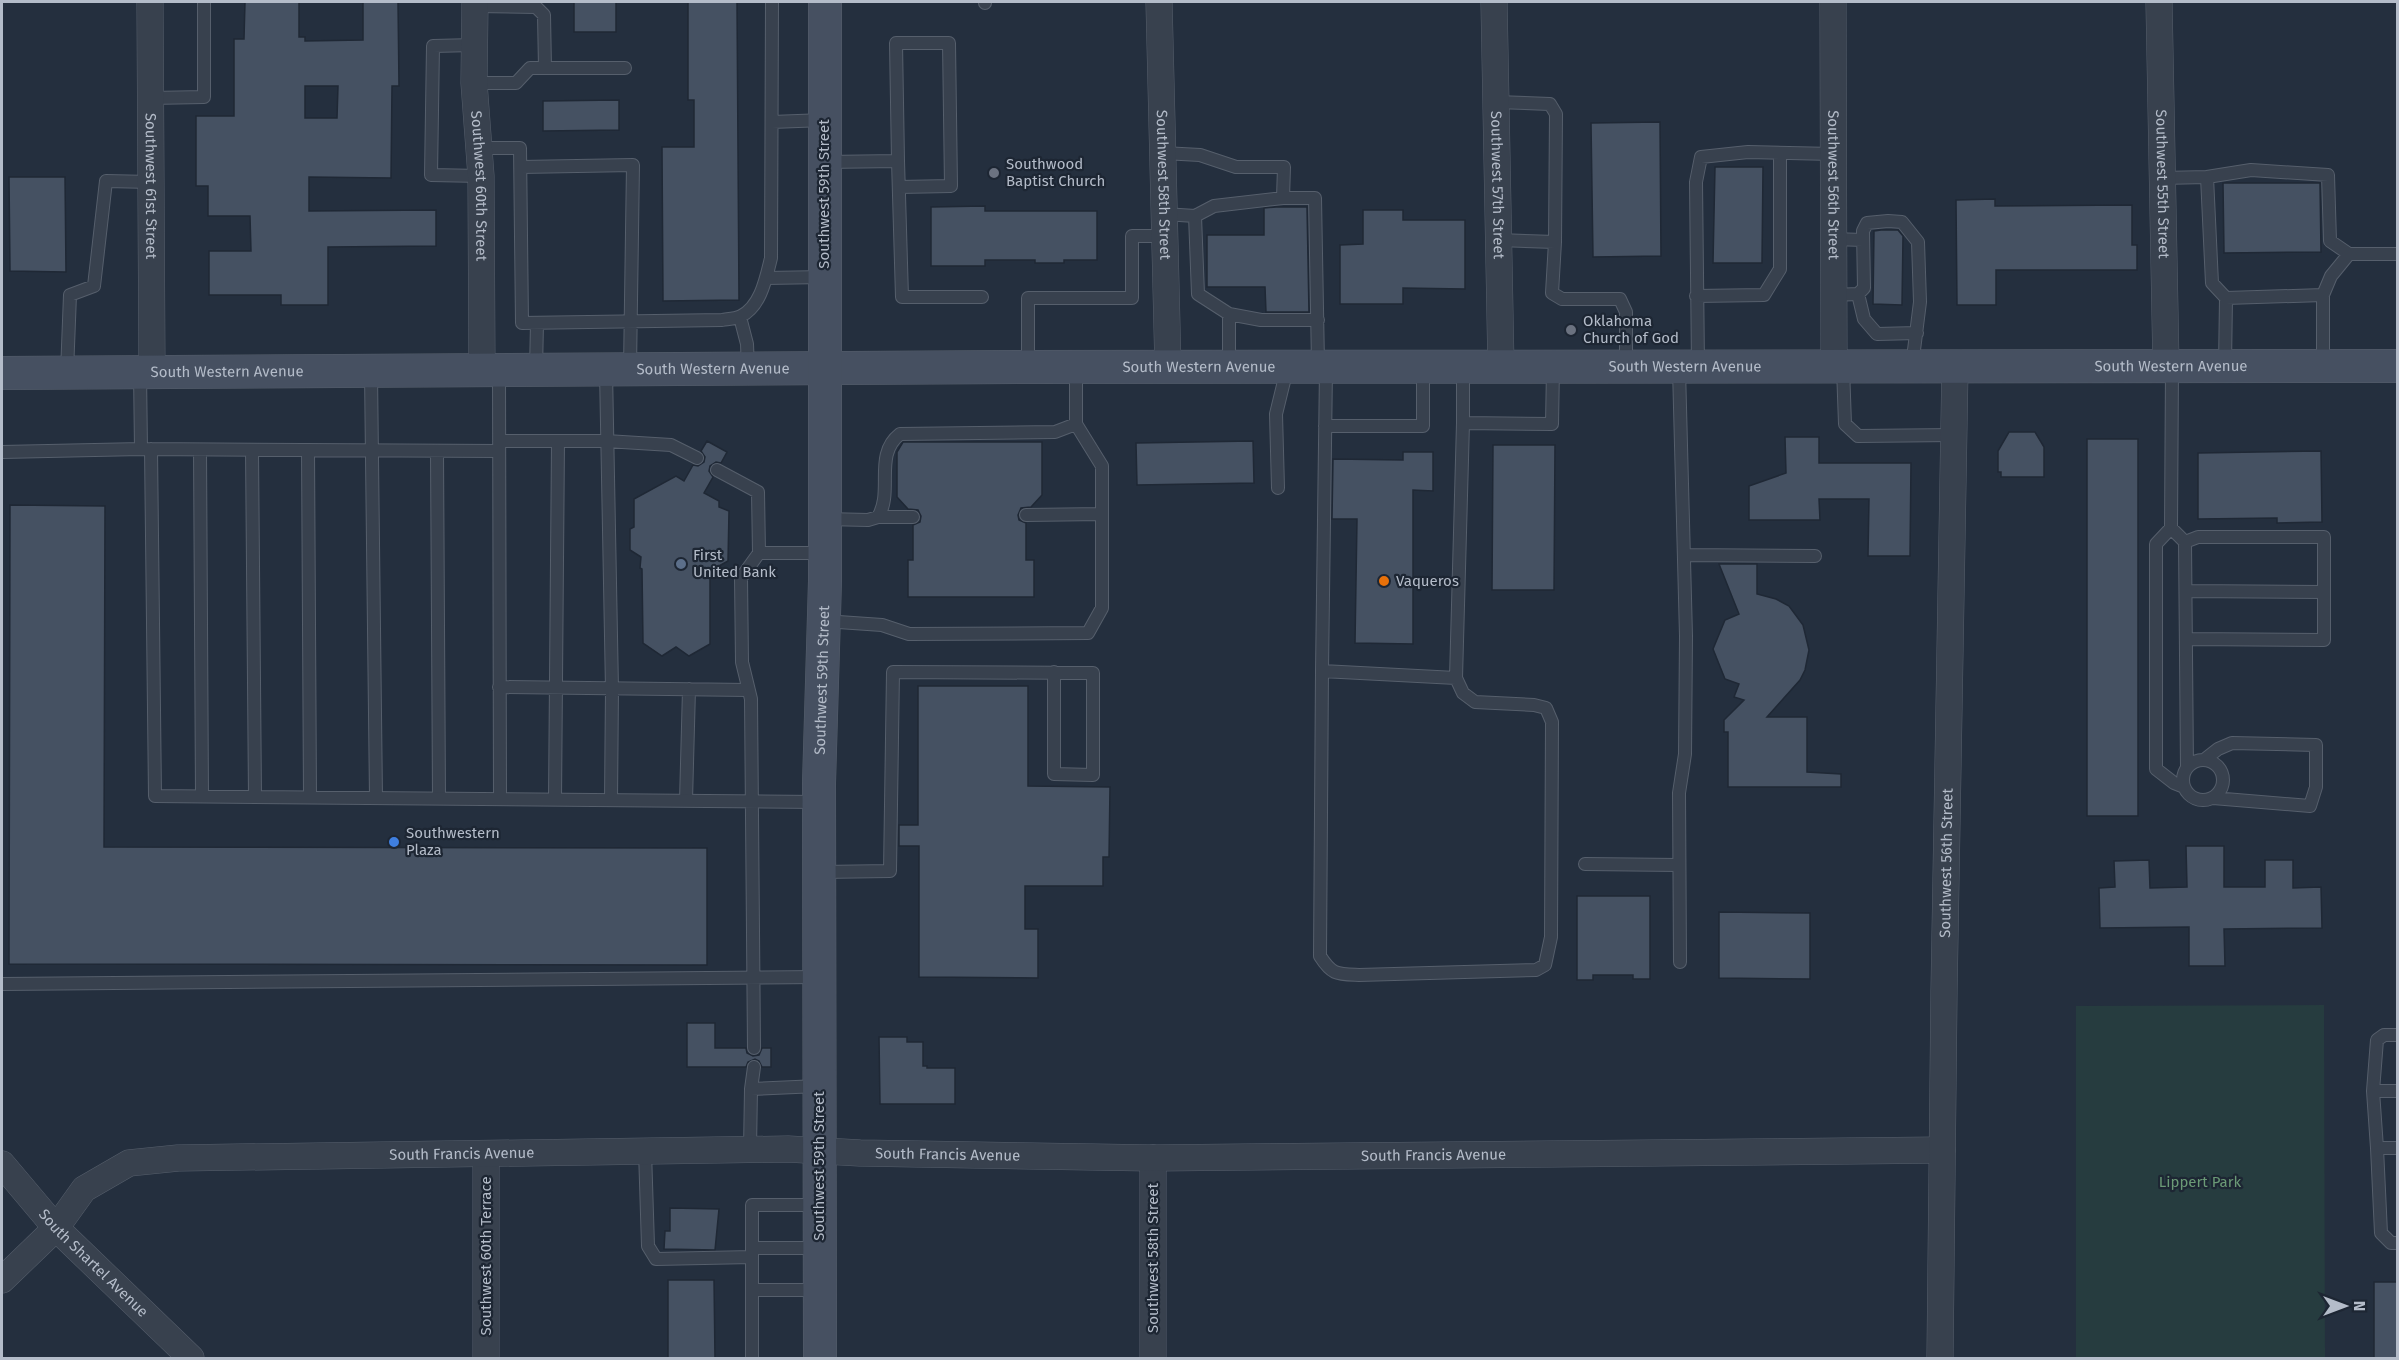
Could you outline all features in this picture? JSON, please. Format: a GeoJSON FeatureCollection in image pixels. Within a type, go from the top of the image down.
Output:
{"type":"FeatureCollection","features":[{"type":"Feature","properties":{"kind":"main road","name":"Southwest 59th Street"},"geometry":{"type":"LineString","coordinates":[[820,1359],[819,802],[825,553],[825,2]]}},
{"type":"Feature","properties":{"kind":"main road","name":"South Western Avenue"},"geometry":{"type":"LineString","coordinates":[[2,373],[1028,368],[2397,366]]}},
{"type":"Feature","properties":{"kind":"street","name":"Southwest 61st Street"},"geometry":{"type":"LineString","coordinates":[[146,373],[151,182],[150,2]]}},
{"type":"Feature","properties":{"kind":"street","name":"Southwest 58th Street"},"geometry":{"type":"LineString","coordinates":[[1159,2],[1168,368]]}},
{"type":"Feature","properties":{"kind":"street","name":"Southwest 57th Street"},"geometry":{"type":"LineString","coordinates":[[1494,2],[1501,368]]}},
{"type":"Feature","properties":{"kind":"street","name":"Southwest 56th Street"},"geometry":{"type":"LineString","coordinates":[[1833,2],[1833,239],[1846,294],[1838,367]]}},
{"type":"Feature","properties":{"kind":"street","name":"Southwest 55th Street"},"geometry":{"type":"LineString","coordinates":[[2159,2],[2162,178],[2169,366]]}},
{"type":"Feature","properties":{"kind":"street","name":"Southwest 60th Street"},"geometry":{"type":"LineString","coordinates":[[475,4],[474,83],[481,176],[490,370]]}},
{"type":"Feature","properties":{"kind":"street","name":"Southwest 56th Street"},"geometry":{"type":"LineString","coordinates":[[1940,1359],[1955,367]]}},
{"type":"Feature","properties":{"kind":"street","name":"South Francis Avenue"},"geometry":{"type":"LineString","coordinates":[[2,1280],[56,1228],[84,1189],[129,1163],[178,1158],[750,1149],[1153,1158],[1942,1150]]}},
{"type":"Feature","properties":{"kind":"street","name":"Southwest 60th Terrace"},"geometry":{"type":"LineString","coordinates":[[486,1154],[486,1359]]}},
{"type":"Feature","properties":{"kind":"street","name":"Southwest 58th Street"},"geometry":{"type":"LineString","coordinates":[[1153,1158],[1153,1359]]}},
{"type":"Feature","properties":{"kind":"street","name":"South Shartel Avenue"},"geometry":{"type":"LineString","coordinates":[[2,1164],[56,1228],[191,1359]]}},
{"type":"Feature","properties":{"kind":"lane"},"geometry":{"type":"LineString","coordinates":[[151,99],[204,97],[204,2]]}},
{"type":"Feature","properties":{"kind":"lane"},"geometry":{"type":"LineString","coordinates":[[479,148],[520,148],[522,323],[630,323],[722,320],[740,317],[751,308],[759,296],[771,258],[772,2]]}},
{"type":"Feature","properties":{"kind":"lane"},"geometry":{"type":"LineString","coordinates":[[475,4],[536,7],[544,15],[545,68]]}},
{"type":"Feature","properties":{"kind":"lane"},"geometry":{"type":"LineString","coordinates":[[899,187],[951,186],[949,43],[896,43],[898,161],[902,297],[982,297]]}},
{"type":"Feature","properties":{"kind":"lane"},"geometry":{"type":"LineString","coordinates":[[474,45],[433,46],[431,175],[481,176]]}},
{"type":"Feature","properties":{"kind":"lane"},"geometry":{"type":"LineString","coordinates":[[474,83],[516,83],[530,68],[625,68]]}},
{"type":"Feature","properties":{"kind":"lane"},"geometry":{"type":"LineString","coordinates":[[1496,102],[1550,104],[1557,114],[1552,293],[1562,298],[1620,299],[1626,312],[1626,368]]}},
{"type":"Feature","properties":{"kind":"lane"},"geometry":{"type":"LineString","coordinates":[[772,122],[824,120]]}},
{"type":"Feature","properties":{"kind":"lane"},"geometry":{"type":"LineString","coordinates":[[1680,962],[1679,793],[1685,743],[1684,555],[1688,368],[1696,296],[1696,182],[1701,157],[1748,152],[1833,154]]}},
{"type":"Feature","properties":{"kind":"lane"},"geometry":{"type":"LineString","coordinates":[[1163,153],[1200,155],[1236,167],[1284,167],[1283,198]]}},
{"type":"Feature","properties":{"kind":"lane"},"geometry":{"type":"LineString","coordinates":[[1696,296],[1764,295],[1780,269],[1780,153]]}},
{"type":"Feature","properties":{"kind":"lane"},"geometry":{"type":"LineString","coordinates":[[824,162],[898,161]]}},
{"type":"Feature","properties":{"kind":"lane"},"geometry":{"type":"LineString","coordinates":[[521,167],[633,165],[630,323],[618,370],[606,441],[612,689],[612,800]]}},
{"type":"Feature","properties":{"kind":"lane"},"geometry":{"type":"LineString","coordinates":[[2162,178],[2207,177],[2251,170],[2328,175],[2330,241],[2349,254],[2397,254]]}},
{"type":"Feature","properties":{"kind":"lane"},"geometry":{"type":"LineString","coordinates":[[2207,177],[2212,284],[2226,298],[2225,366]]}},
{"type":"Feature","properties":{"kind":"lane"},"geometry":{"type":"LineString","coordinates":[[67,373],[70,295],[94,286],[106,181],[151,182]]}},
{"type":"Feature","properties":{"kind":"lane"},"geometry":{"type":"LineString","coordinates":[[1028,368],[1028,298],[1132,298],[1132,236],[1195,216],[1214,206],[1283,198],[1315,198],[1318,320],[1311,368],[1325,426],[1320,956],[1327,968],[1337,974],[1359,975],[1536,970],[1545,965],[1551,937],[1552,722],[1546,708],[1534,705],[1475,702],[1463,693],[1456,678],[1463,423],[1462,368]]}},
{"type":"Feature","properties":{"kind":"lane"},"geometry":{"type":"LineString","coordinates":[[1195,216],[1198,294],[1229,314],[1261,320],[1318,320]]}},
{"type":"Feature","properties":{"kind":"lane"},"geometry":{"type":"LineString","coordinates":[[1911,367],[1917,333],[1920,303],[1918,242],[1902,222],[1867,223],[1863,231],[1863,288],[1846,294],[1877,334],[1917,333]]}},
{"type":"Feature","properties":{"kind":"lane"},"geometry":{"type":"LineString","coordinates":[[1833,239],[1863,240]]}},
{"type":"Feature","properties":{"kind":"lane"},"geometry":{"type":"LineString","coordinates":[[1499,240],[1555,242]]}},
{"type":"Feature","properties":{"kind":"lane"},"geometry":{"type":"LineString","coordinates":[[2323,366],[2323,295],[2331,276],[2349,254]]}},
{"type":"Feature","properties":{"kind":"lane"},"geometry":{"type":"LineString","coordinates":[[766,278],[824,277]]}},
{"type":"Feature","properties":{"kind":"lane"},"geometry":{"type":"LineString","coordinates":[[2226,298],[2323,295]]}},
{"type":"Feature","properties":{"kind":"lane"},"geometry":{"type":"LineString","coordinates":[[1229,314],[1229,368]]}},
{"type":"Feature","properties":{"kind":"lane"},"geometry":{"type":"LineString","coordinates":[[740,317],[747,344],[748,369]]}},
{"type":"Feature","properties":{"kind":"lane"},"geometry":{"type":"LineString","coordinates":[[536,370],[537,323]]}},
{"type":"Feature","properties":{"kind":"lane"},"geometry":{"type":"LineString","coordinates":[[2169,366],[2171,528],[2156,544],[2156,770],[2184,787]]}},
{"type":"Feature","properties":{"kind":"lane"},"geometry":{"type":"LineString","coordinates":[[1838,367],[1845,424],[1858,436],[1954,435]]}},
{"type":"Feature","properties":{"kind":"lane"},"geometry":{"type":"LineString","coordinates":[[824,621],[882,625],[909,634],[1088,633],[1102,608],[1102,466],[1076,424],[1076,368]]}},
{"type":"Feature","properties":{"kind":"lane"},"geometry":{"type":"LineString","coordinates":[[1278,488],[1276,414],[1311,368]]}},
{"type":"Feature","properties":{"kind":"lane"},"geometry":{"type":"LineString","coordinates":[[1325,426],[1423,426],[1423,368]]}},
{"type":"Feature","properties":{"kind":"lane"},"geometry":{"type":"LineString","coordinates":[[1463,423],[1552,424],[1553,368]]}},
{"type":"Feature","properties":{"kind":"lane"},"geometry":{"type":"LineString","coordinates":[[490,370],[499,446],[500,799]]}},
{"type":"Feature","properties":{"kind":"lane"},"geometry":{"type":"LineString","coordinates":[[371,371],[376,798]]}},
{"type":"Feature","properties":{"kind":"lane"},"geometry":{"type":"LineString","coordinates":[[146,373],[155,796],[819,802]]}},
{"type":"Feature","properties":{"kind":"lane"},"geometry":{"type":"LineString","coordinates":[[878,517],[884,507],[887,450],[892,440],[900,434],[930,437],[1017,437],[1055,432],[1076,424]]}},
{"type":"Feature","properties":{"kind":"lane"},"geometry":{"type":"LineString","coordinates":[[555,800],[558,441]]}},
{"type":"Feature","properties":{"kind":"lane"},"geometry":{"type":"LineString","coordinates":[[2,452],[146,449],[437,451],[558,441],[606,441],[671,445],[697,458]]}},
{"type":"Feature","properties":{"kind":"lane"},"geometry":{"type":"LineString","coordinates":[[200,450],[202,796]]}},
{"type":"Feature","properties":{"kind":"lane"},"geometry":{"type":"LineString","coordinates":[[252,450],[255,797]]}},
{"type":"Feature","properties":{"kind":"lane"},"geometry":{"type":"LineString","coordinates":[[308,450],[310,797]]}},
{"type":"Feature","properties":{"kind":"lane"},"geometry":{"type":"LineString","coordinates":[[437,451],[439,799]]}},
{"type":"Feature","properties":{"kind":"lane"},"geometry":{"type":"LineString","coordinates":[[717,470],[758,492],[759,553],[741,578],[742,662],[751,699],[754,1048]]}},
{"type":"Feature","properties":{"kind":"lane"},"geometry":{"type":"LineString","coordinates":[[1026,515],[1102,514]]}},
{"type":"Feature","properties":{"kind":"lane"},"geometry":{"type":"LineString","coordinates":[[825,519],[868,520],[878,517],[913,517]]}},
{"type":"Feature","properties":{"kind":"lane"},"geometry":{"type":"LineString","coordinates":[[2171,528],[2186,542],[2187,768]]}},
{"type":"Feature","properties":{"kind":"lane"},"geometry":{"type":"LineString","coordinates":[[2186,542],[2198,537],[2324,537],[2324,639],[2187,639]]}},
{"type":"Feature","properties":{"kind":"lane"},"geometry":{"type":"LineString","coordinates":[[759,553],[825,553]]}},
{"type":"Feature","properties":{"kind":"lane"},"geometry":{"type":"LineString","coordinates":[[1684,555],[1815,556]]}},
{"type":"Feature","properties":{"kind":"lane"},"geometry":{"type":"LineString","coordinates":[[2186,591],[2324,592]]}},
{"type":"Feature","properties":{"kind":"lane"},"geometry":{"type":"LineString","coordinates":[[1322,671],[1456,678]]}},
{"type":"Feature","properties":{"kind":"lane"},"geometry":{"type":"LineString","coordinates":[[819,872],[890,871],[892,672],[1054,672],[1093,673],[1093,775],[1054,774],[1054,672]]}},
{"type":"Feature","properties":{"kind":"lane"},"geometry":{"type":"LineString","coordinates":[[499,687],[748,690]]}},
{"type":"Feature","properties":{"kind":"lane"},"geometry":{"type":"LineString","coordinates":[[686,801],[689,689]]}},
{"type":"Feature","properties":{"kind":"lane"},"geometry":{"type":"LineString","coordinates":[[2232,742],[2316,745],[2316,787],[2310,806],[2213,798],[2199,800],[2188,793],[2184,787],[2184,774],[2187,768],[2191,763],[2204,760],[2232,742]]}},
{"type":"Feature","properties":{"kind":"lane"},"geometry":{"type":"LineString","coordinates":[[2204,760],[2216,764],[2223,775],[2222,788],[2213,798]]}},
{"type":"Feature","properties":{"kind":"lane"},"geometry":{"type":"LineString","coordinates":[[1585,864],[1678,865]]}},
{"type":"Feature","properties":{"kind":"lane"},"geometry":{"type":"LineString","coordinates":[[2,984],[819,977]]}},
{"type":"Feature","properties":{"kind":"lane"},"geometry":{"type":"LineString","coordinates":[[2397,1035],[2384,1035],[2377,1040],[2373,1091],[2381,1233],[2391,1243],[2397,1243]]}},
{"type":"Feature","properties":{"kind":"lane"},"geometry":{"type":"LineString","coordinates":[[750,1149],[751,1089],[754,1067]]}},
{"type":"Feature","properties":{"kind":"lane"},"geometry":{"type":"LineString","coordinates":[[751,1089],[819,1086]]}},
{"type":"Feature","properties":{"kind":"lane"},"geometry":{"type":"LineString","coordinates":[[2373,1091],[2397,1091]]}},
{"type":"Feature","properties":{"kind":"lane"},"geometry":{"type":"LineString","coordinates":[[2377,1149],[2397,1148]]}},
{"type":"Feature","properties":{"kind":"lane"},"geometry":{"type":"LineString","coordinates":[[645,1151],[648,1246],[656,1259],[819,1248]]}},
{"type":"Feature","properties":{"kind":"lane"},"geometry":{"type":"LineString","coordinates":[[752,1359],[752,1205],[820,1205]]}},
{"type":"Feature","properties":{"kind":"lane"},"geometry":{"type":"LineString","coordinates":[[752,1290],[820,1290]]}},
{"type":"Feature","properties":{"kind":"green space","name":"Lippert Park"},"geometry":{"type":"Polygon","coordinates":[[[2324,1005],[2325,1358],[2076,1358],[2076,1006],[2324,1005]]]}},
{"type":"Feature","properties":{"kind":"building"},"geometry":{"type":"Polygon","coordinates":[[[245,2],[299,2],[299,37],[305,37],[305,41],[363,40],[363,2],[398,2],[399,86],[392,86],[391,178],[309,177],[309,211],[436,210],[436,246],[328,247],[328,305],[281,305],[281,295],[209,295],[209,251],[251,251],[250,216],[208,216],[208,186],[196,186],[196,116],[234,116],[234,39],[244,39],[245,2]],[[305,86],[305,118],[337,118],[338,86],[305,86]]]}},
{"type":"Feature","properties":{"kind":"building"},"geometry":{"type":"Polygon","coordinates":[[[574,2],[616,2],[616,32],[574,32],[574,2]]]}},
{"type":"Feature","properties":{"kind":"building"},"geometry":{"type":"Polygon","coordinates":[[[688,2],[737,2],[739,300],[663,301],[662,147],[694,147],[694,100],[688,100],[688,2]]]}},
{"type":"Feature","properties":{"kind":"building"},"geometry":{"type":"Polygon","coordinates":[[[619,100],[619,130],[543,131],[543,101],[619,100]]]}},
{"type":"Feature","properties":{"kind":"building"},"geometry":{"type":"Polygon","coordinates":[[[1660,122],[1661,256],[1593,257],[1591,123],[1660,122]]]}},
{"type":"Feature","properties":{"kind":"building"},"geometry":{"type":"Polygon","coordinates":[[[1715,167],[1763,167],[1762,263],[1713,263],[1715,167]]]}},
{"type":"Feature","properties":{"kind":"building"},"geometry":{"type":"Polygon","coordinates":[[[9,177],[65,177],[66,272],[10,271],[9,177]]]}},
{"type":"Feature","properties":{"kind":"building"},"geometry":{"type":"Polygon","coordinates":[[[2223,183],[2320,183],[2321,252],[2224,253],[2223,183]]]}},
{"type":"Feature","properties":{"kind":"building"},"geometry":{"type":"Polygon","coordinates":[[[1995,199],[1995,206],[2132,205],[2132,245],[2137,245],[2137,270],[1996,270],[1996,305],[1957,305],[1956,200],[1995,199]]]}},
{"type":"Feature","properties":{"kind":"building"},"geometry":{"type":"Polygon","coordinates":[[[985,206],[985,211],[1097,211],[1097,260],[1035,263],[1035,260],[985,260],[985,266],[931,266],[931,207],[985,206]]]}},
{"type":"Feature","properties":{"kind":"building"},"geometry":{"type":"Polygon","coordinates":[[[1307,207],[1309,312],[1266,312],[1265,287],[1207,287],[1207,235],[1264,235],[1264,208],[1307,207]]]}},
{"type":"Feature","properties":{"kind":"building"},"geometry":{"type":"Polygon","coordinates":[[[1363,210],[1403,210],[1403,220],[1465,220],[1465,289],[1403,288],[1403,304],[1340,304],[1340,245],[1363,244],[1363,210]]]}},
{"type":"Feature","properties":{"kind":"building"},"geometry":{"type":"Polygon","coordinates":[[[1898,230],[1903,236],[1902,305],[1873,304],[1874,231],[1898,230]]]}},
{"type":"Feature","properties":{"kind":"building"},"geometry":{"type":"Polygon","coordinates":[[[2009,432],[2035,432],[2044,447],[2044,477],[2001,477],[2001,472],[1998,472],[1998,451],[2009,432]]]}},
{"type":"Feature","properties":{"kind":"building"},"geometry":{"type":"Polygon","coordinates":[[[1785,437],[1819,437],[1819,463],[1911,463],[1910,556],[1868,556],[1869,499],[1819,499],[1820,520],[1749,520],[1749,486],[1786,473],[1785,437]]]}},
{"type":"Feature","properties":{"kind":"building"},"geometry":{"type":"Polygon","coordinates":[[[2087,439],[2138,439],[2138,816],[2087,816],[2087,439]]]}},
{"type":"Feature","properties":{"kind":"building","name":"First United Bank"},"geometry":{"type":"Polygon","coordinates":[[[707,441],[727,452],[721,463],[716,462],[710,466],[709,471],[713,477],[704,493],[719,501],[719,507],[729,511],[728,561],[710,571],[710,644],[689,656],[676,647],[662,656],[643,643],[641,557],[630,550],[630,529],[634,527],[634,499],[676,476],[684,481],[693,465],[698,466],[704,462],[705,457],[701,451],[707,441]]]}},
{"type":"Feature","properties":{"kind":"building"},"geometry":{"type":"Polygon","coordinates":[[[1253,441],[1254,483],[1137,485],[1136,443],[1253,441]]]}},
{"type":"Feature","properties":{"kind":"building"},"geometry":{"type":"Polygon","coordinates":[[[903,442],[1042,442],[1042,495],[1031,507],[1021,508],[1018,515],[1019,520],[1026,523],[1026,560],[1034,560],[1034,597],[908,597],[908,560],[913,560],[913,525],[920,522],[921,516],[918,510],[908,509],[897,497],[897,452],[903,442]]]}},
{"type":"Feature","properties":{"kind":"building"},"geometry":{"type":"Polygon","coordinates":[[[1493,445],[1555,445],[1554,590],[1492,590],[1493,445]]]}},
{"type":"Feature","properties":{"kind":"building"},"geometry":{"type":"Polygon","coordinates":[[[2321,451],[2322,522],[2277,523],[2277,518],[2198,519],[2198,453],[2321,451]]]}},
{"type":"Feature","properties":{"kind":"building","name":"Vaqueros"},"geometry":{"type":"Polygon","coordinates":[[[1403,452],[1433,452],[1433,491],[1413,490],[1413,644],[1355,643],[1357,519],[1332,519],[1333,459],[1403,460],[1403,452]]]}},
{"type":"Feature","properties":{"kind":"building"},"geometry":{"type":"Polygon","coordinates":[[[10,505],[105,506],[104,847],[707,848],[707,965],[9,964],[10,505]]]}},
{"type":"Feature","properties":{"kind":"building"},"geometry":{"type":"Polygon","coordinates":[[[1719,564],[1757,564],[1757,594],[1776,599],[1789,606],[1803,625],[1809,650],[1805,670],[1800,680],[1767,717],[1807,717],[1807,772],[1841,774],[1841,787],[1728,787],[1728,732],[1724,732],[1724,720],[1744,700],[1734,697],[1739,684],[1725,679],[1713,649],[1725,620],[1739,614],[1719,564]]]}},
{"type":"Feature","properties":{"kind":"building"},"geometry":{"type":"Polygon","coordinates":[[[918,686],[1028,686],[1028,786],[1110,787],[1109,857],[1103,857],[1103,886],[1025,886],[1025,929],[1038,929],[1038,978],[919,977],[919,846],[899,846],[899,825],[918,825],[918,686]]]}},
{"type":"Feature","properties":{"kind":"building"},"geometry":{"type":"Polygon","coordinates":[[[2186,846],[2224,846],[2224,887],[2265,887],[2265,860],[2293,860],[2293,888],[2321,887],[2322,928],[2224,929],[2225,966],[2189,966],[2189,927],[2100,928],[2099,888],[2115,887],[2114,861],[2149,860],[2150,888],[2187,887],[2186,846]]]}},
{"type":"Feature","properties":{"kind":"building"},"geometry":{"type":"Polygon","coordinates":[[[1577,896],[1650,896],[1650,979],[1633,979],[1633,975],[1593,975],[1593,980],[1577,980],[1577,896]]]}},
{"type":"Feature","properties":{"kind":"building"},"geometry":{"type":"Polygon","coordinates":[[[1719,912],[1810,913],[1810,979],[1719,978],[1719,912]]]}},
{"type":"Feature","properties":{"kind":"building"},"geometry":{"type":"Polygon","coordinates":[[[687,1023],[715,1023],[715,1048],[746,1048],[747,1053],[753,1056],[759,1055],[762,1048],[771,1048],[771,1067],[762,1067],[755,1059],[748,1062],[746,1067],[687,1067],[687,1023]]]}},
{"type":"Feature","properties":{"kind":"building"},"geometry":{"type":"Polygon","coordinates":[[[879,1037],[907,1037],[907,1042],[923,1042],[923,1066],[955,1068],[955,1104],[880,1104],[879,1037]]]}},
{"type":"Feature","properties":{"kind":"building"},"geometry":{"type":"Polygon","coordinates":[[[670,1208],[719,1209],[715,1250],[664,1249],[665,1231],[670,1231],[670,1208]]]}},
{"type":"Feature","properties":{"kind":"building"},"geometry":{"type":"Polygon","coordinates":[[[668,1280],[714,1280],[715,1359],[668,1359],[668,1280]]]}},
{"type":"Feature","properties":{"kind":"building"},"geometry":{"type":"Polygon","coordinates":[[[2374,1282],[2397,1282],[2397,1359],[2374,1359],[2374,1282]]]}},
{"type":"Feature","properties":{"kind":"place","name":"Southwood Baptist Church"},"geometry":{"type":"Point","coordinates":[994,173]}},
{"type":"Feature","properties":{"kind":"place","name":"Oklahoma Church of God"},"geometry":{"type":"Point","coordinates":[1571,330]}},
{"type":"Feature","properties":{"kind":"place","name":"First United Bank"},"geometry":{"type":"Point","coordinates":[681,564]}},
{"type":"Feature","properties":{"kind":"place","name":"Vaqueros"},"geometry":{"type":"Point","coordinates":[1384,581]}},
{"type":"Feature","properties":{"kind":"place","name":"Southwestern Plaza"},"geometry":{"type":"Point","coordinates":[394,842]}}]}
